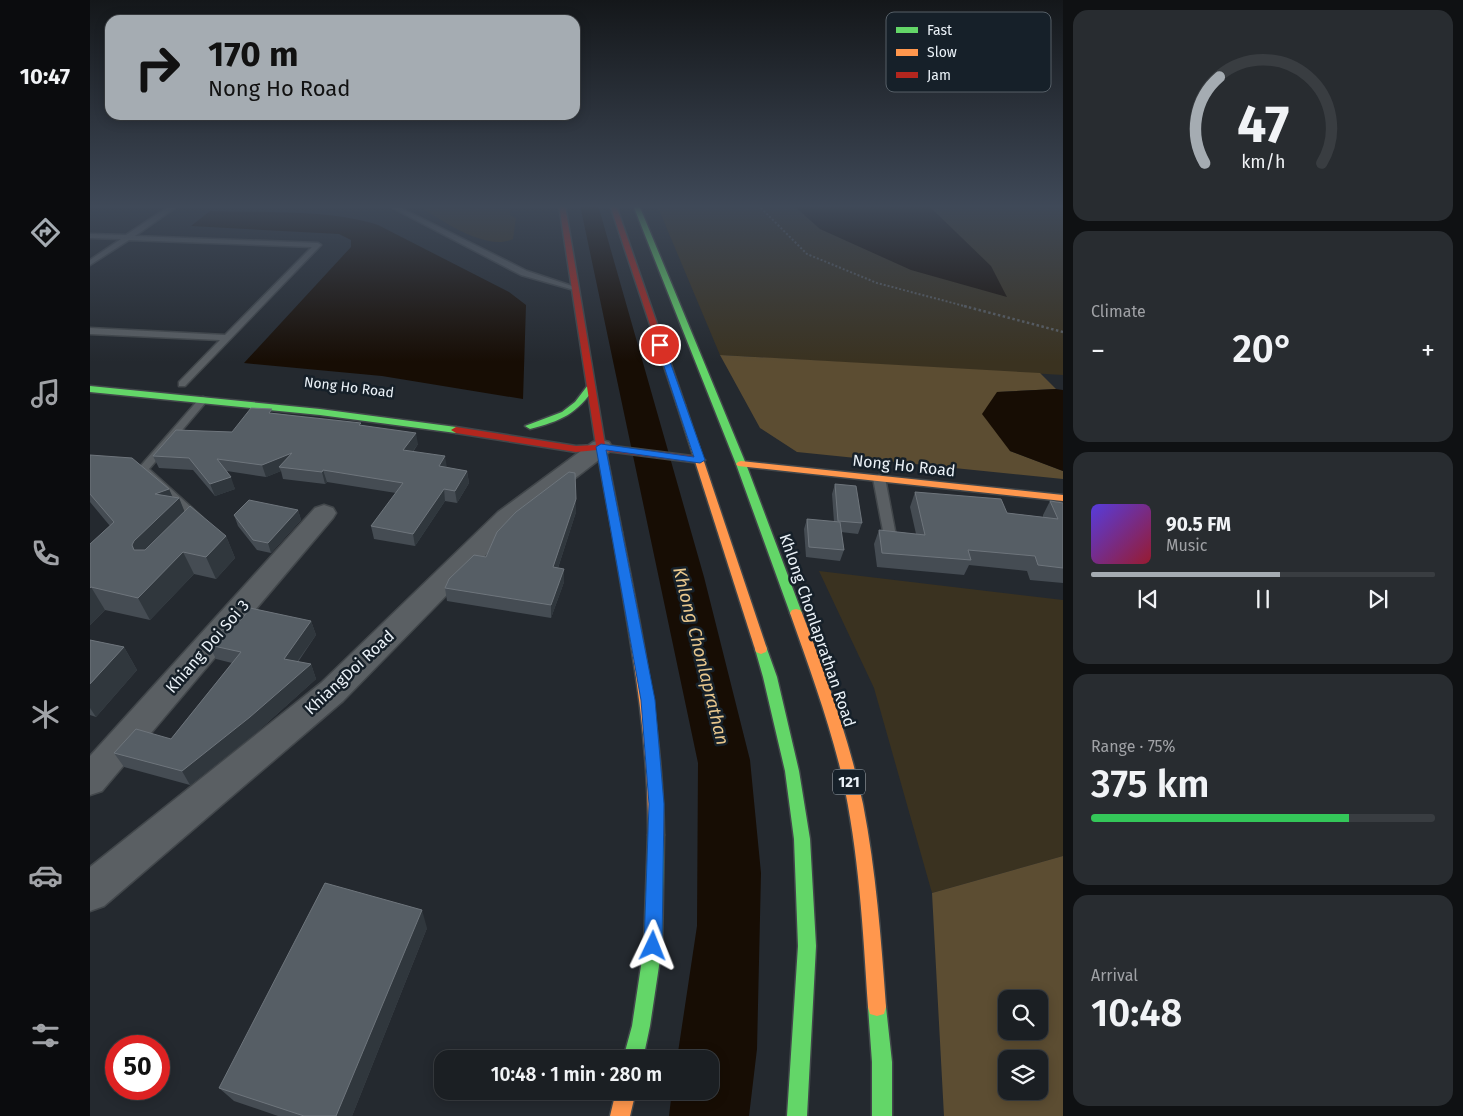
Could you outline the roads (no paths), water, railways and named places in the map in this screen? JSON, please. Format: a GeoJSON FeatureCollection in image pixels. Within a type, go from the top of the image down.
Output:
{"type":"FeatureCollection","features":[{"type":"Feature","properties":{"kind":"main road"},"geometry":{"type":"LineString","coordinates":[[570,257],[591,387],[592,441],[648,700],[657,804],[653,946],[636,1050]]}},
{"type":"Feature","properties":{"kind":"main road"},"geometry":{"type":"LineString","coordinates":[[632,257],[704,461],[770,677],[792,770],[802,839],[807,946],[797,1116]]}},
{"type":"Feature","properties":{"kind":"main road","name":"Khlong Chonlaprathan Road"},"geometry":{"type":"LineString","coordinates":[[657,257],[741,464],[827,697],[849,778],[866,875],[882,1062],[882,1116]]}},
{"type":"Feature","properties":{"kind":"main road"},"geometry":{"type":"LineString","coordinates":[[559,431],[526,426],[568,415],[580,405],[591,387]]}},
{"type":"Feature","properties":{"kind":"main road","name":"Nong Ho Road"},"geometry":{"type":"LineString","coordinates":[[90,389],[320,412],[576,449],[592,441],[704,461]]}},
{"type":"Feature","properties":{"kind":"main road","name":"Nong Ho Road"},"geometry":{"type":"LineString","coordinates":[[725,462],[1063,498]]}},
{"type":"Feature","properties":{"kind":"main road"},"geometry":{"type":"LineString","coordinates":[[620,1116],[624,1100]]}},
{"type":"Feature","properties":{"kind":"street","name":"KhiangDoi Road"},"geometry":{"type":"LineString","coordinates":[[90,892],[332,692],[507,518],[592,441]]}},
{"type":"Feature","properties":{"kind":"street","name":"Khiang Doi Soi 3"},"geometry":{"type":"LineString","coordinates":[[90,780],[324,513]]}},
{"type":"Feature","properties":{"kind":"lane"},"geometry":{"type":"LineString","coordinates":[[182,384],[306,257]]}},
{"type":"Feature","properties":{"kind":"lane"},"geometry":{"type":"LineString","coordinates":[[493,257],[524,273],[574,288]]}},
{"type":"Feature","properties":{"kind":"lane"},"geometry":{"type":"LineString","coordinates":[[90,331],[227,338]]}},
{"type":"Feature","properties":{"kind":"lane"},"geometry":{"type":"LineString","coordinates":[[192,527],[198,520],[143,469],[203,400]]}},
{"type":"Feature","properties":{"kind":"lane"},"geometry":{"type":"LineString","coordinates":[[879,478],[890,536]]}},
{"type":"Feature","properties":{"kind":"water"},"geometry":{"type":"Polygon","coordinates":[[[342,257],[441,257],[509,292],[526,305],[523,399],[382,376],[244,363],[342,257]]]}},
{"type":"Feature","properties":{"kind":"water","name":"Khlong Chonlaprathan"},"geometry":{"type":"Polygon","coordinates":[[[591,257],[613,257],[704,577],[750,760],[761,873],[757,1049],[749,1116],[669,1116],[671,1100],[719,1100],[719,1050],[678,1050],[697,926],[698,763],[591,257]]]}},
{"type":"Feature","properties":{"kind":"water"},"geometry":{"type":"Polygon","coordinates":[[[882,257],[982,257],[991,266],[1007,297],[911,270],[882,257]]]}},
{"type":"Feature","properties":{"kind":"water"},"geometry":{"type":"Polygon","coordinates":[[[1063,390],[1063,471],[1010,451],[982,414],[997,392],[1063,390]]]}}]}
